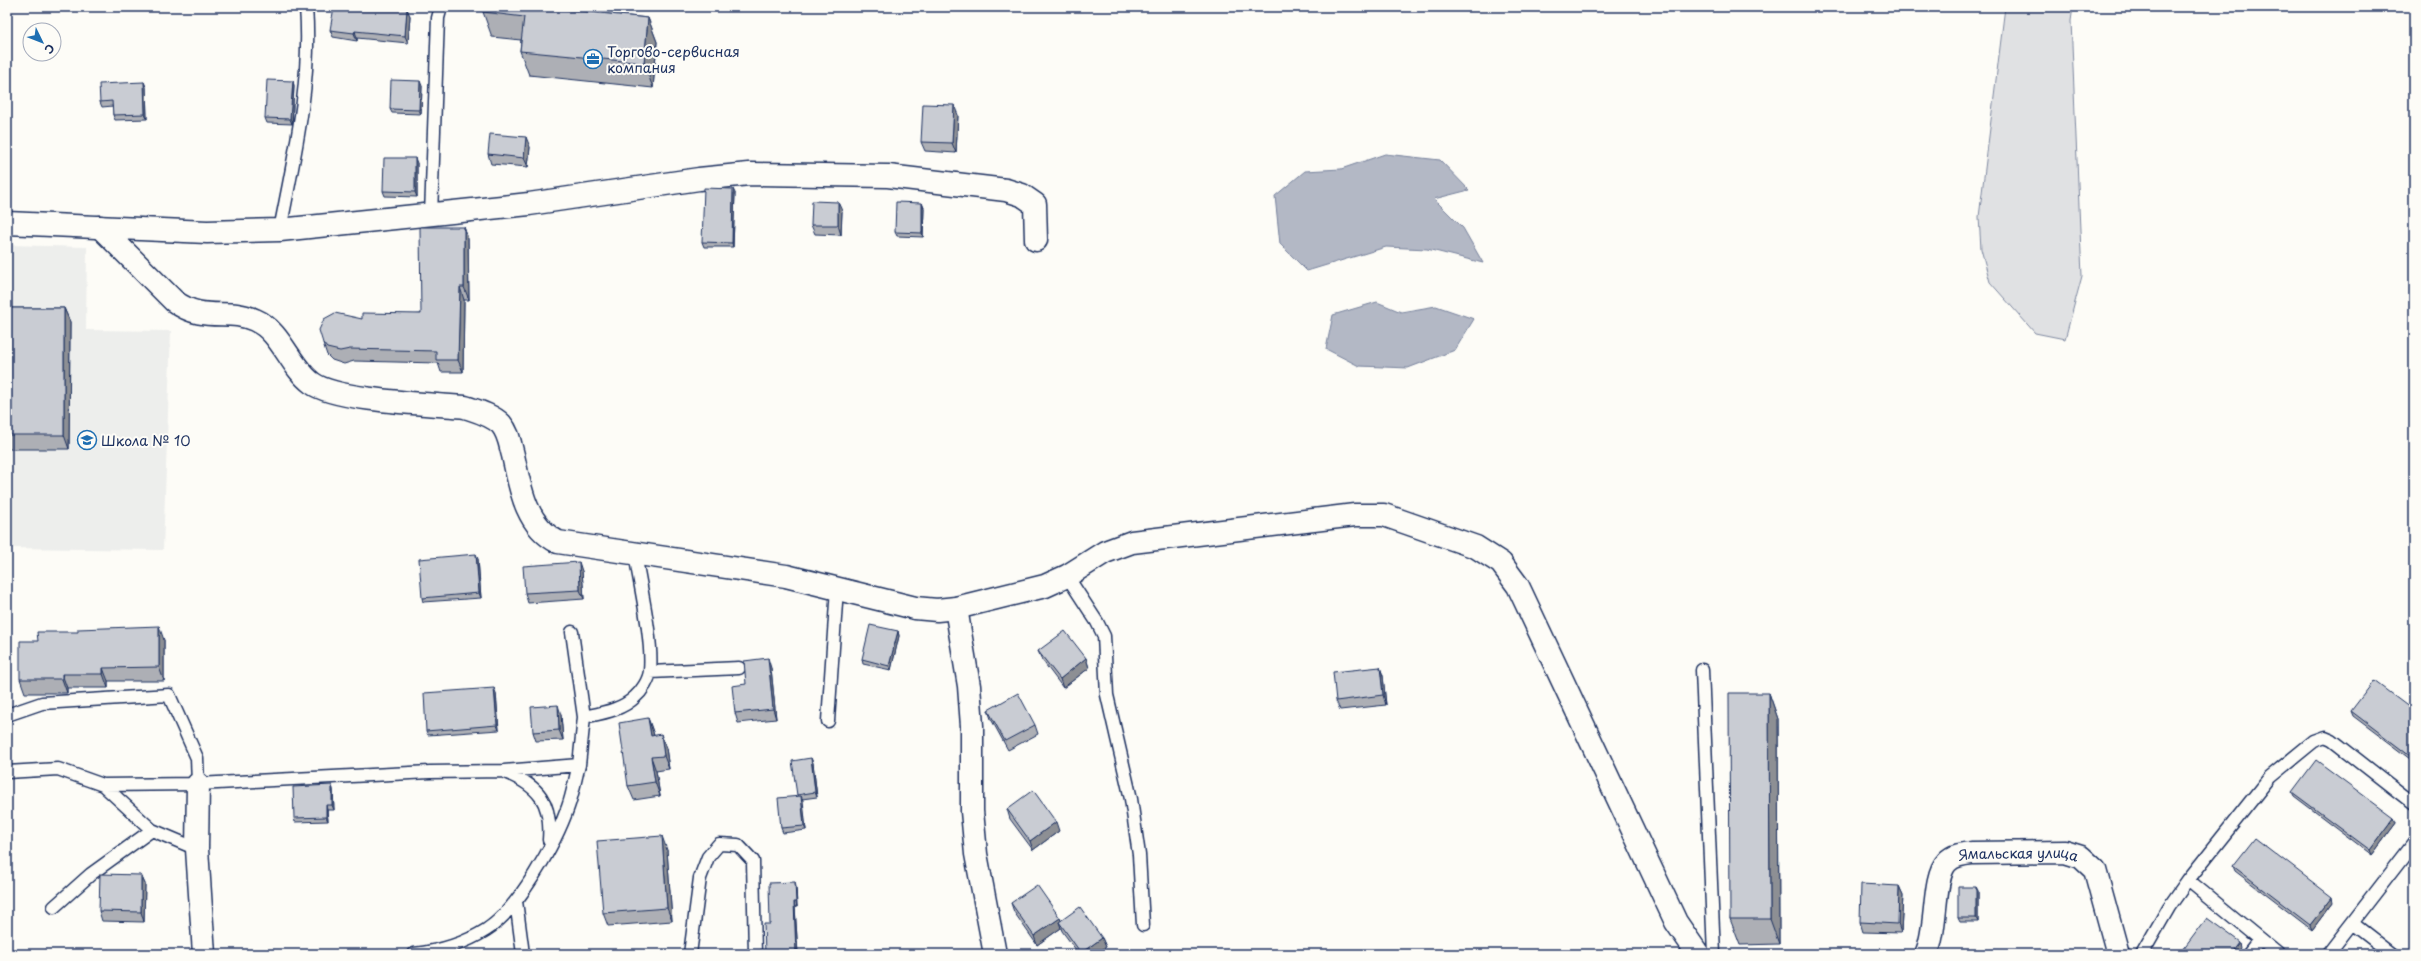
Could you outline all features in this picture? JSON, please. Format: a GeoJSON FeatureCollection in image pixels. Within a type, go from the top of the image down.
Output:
{"type":"FeatureCollection","features":[{"type":"Feature","properties":{"kind":"street"},"geometry":{"type":"LineString","coordinates":[[7,223],[207,232],[280,230],[431,215],[607,194],[699,179],[749,174],[888,176],[1006,190],[1022,195],[1035,204],[1036,240]]}},
{"type":"Feature","properties":{"kind":"street"},"geometry":{"type":"LineString","coordinates":[[100,227],[174,301],[185,309],[200,314],[242,316],[256,320],[270,331],[312,383],[336,394],[465,407],[485,414],[500,424],[508,436],[520,487],[530,515],[537,526],[547,536],[558,542],[786,576],[915,608],[937,610],[956,608],[1045,586],[1067,576],[1105,552],[1132,542],[1355,515],[1384,515],[1476,547],[1501,563],[1518,586],[1676,922],[1698,954]]}},
{"type":"Feature","properties":{"kind":"street"},"geometry":{"type":"LineString","coordinates":[[956,608],[969,686],[972,726],[972,811],[976,854],[995,954]]}},
{"type":"Feature","properties":{"kind":"street"},"geometry":{"type":"LineString","coordinates":[[198,784],[197,849],[204,954]]}},
{"type":"Feature","properties":{"kind":"street","name":"Ямальская улица"},"geometry":{"type":"LineString","coordinates":[[1926,954],[1932,943],[1939,877],[1946,862],[1958,855],[1972,853],[2065,852],[2081,856],[2095,870],[2118,954]]}},
{"type":"Feature","properties":{"kind":"lane"},"geometry":{"type":"LineString","coordinates":[[280,230],[298,145],[306,54],[306,7]]}},
{"type":"Feature","properties":{"kind":"lane"},"geometry":{"type":"LineString","coordinates":[[431,215],[438,18],[441,7]]}},
{"type":"Feature","properties":{"kind":"lane"},"geometry":{"type":"LineString","coordinates":[[584,718],[619,708],[635,698],[645,684],[650,672],[649,645],[635,553]]}},
{"type":"Feature","properties":{"kind":"lane"},"geometry":{"type":"LineString","coordinates":[[1067,576],[1097,622],[1104,636],[1107,695],[1131,799],[1138,848],[1143,925]]}},
{"type":"Feature","properties":{"kind":"lane"},"geometry":{"type":"LineString","coordinates":[[828,721],[837,588]]}},
{"type":"Feature","properties":{"kind":"lane"},"geometry":{"type":"LineString","coordinates":[[414,954],[438,951],[464,942],[488,929],[516,901],[549,847],[568,807],[579,765],[584,718],[572,632]]}},
{"type":"Feature","properties":{"kind":"lane"},"geometry":{"type":"LineString","coordinates":[[650,672],[739,668]]}},
{"type":"Feature","properties":{"kind":"lane"},"geometry":{"type":"LineString","coordinates":[[1702,670],[1714,954]]}},
{"type":"Feature","properties":{"kind":"lane"},"geometry":{"type":"LineString","coordinates":[[7,715],[42,703],[169,695],[197,758],[198,784]]}},
{"type":"Feature","properties":{"kind":"lane"},"geometry":{"type":"LineString","coordinates":[[2142,954],[2188,880],[2270,777],[2314,741],[2325,737],[2332,740],[2414,804]]}},
{"type":"Feature","properties":{"kind":"lane"},"geometry":{"type":"LineString","coordinates":[[7,772],[58,769],[104,785],[198,784],[430,772],[504,771],[579,765]]}},
{"type":"Feature","properties":{"kind":"lane"},"geometry":{"type":"LineString","coordinates":[[504,771],[527,781],[539,794],[546,807],[550,824],[549,847]]}},
{"type":"Feature","properties":{"kind":"lane"},"geometry":{"type":"LineString","coordinates":[[104,785],[152,830],[197,849]]}},
{"type":"Feature","properties":{"kind":"lane"},"geometry":{"type":"LineString","coordinates":[[54,907],[91,874],[152,830]]}},
{"type":"Feature","properties":{"kind":"lane"},"geometry":{"type":"LineString","coordinates":[[2328,954],[2414,843]]}},
{"type":"Feature","properties":{"kind":"lane"},"geometry":{"type":"LineString","coordinates":[[690,954],[700,878],[708,856],[719,844],[738,845],[753,860],[755,954]]}},
{"type":"Feature","properties":{"kind":"lane"},"geometry":{"type":"LineString","coordinates":[[2188,880],[2278,954]]}},
{"type":"Feature","properties":{"kind":"lane"},"geometry":{"type":"LineString","coordinates":[[516,901],[523,954]]}},
{"type":"Feature","properties":{"kind":"lane"},"geometry":{"type":"LineString","coordinates":[[2352,923],[2392,954]]}},
{"type":"Feature","properties":{"kind":"lane"},"geometry":{"type":"LineString","coordinates":[[2249,954],[2260,940]]}},
{"type":"Feature","properties":{"kind":"shaded area"},"geometry":{"type":"Polygon","coordinates":[[[2005,7],[2073,7],[2071,21],[2082,276],[2065,339],[2035,333],[1990,282],[1981,249],[1979,217],[2005,7]]]}},
{"type":"Feature","properties":{"kind":"shaded area"},"geometry":{"type":"Polygon","coordinates":[[[1385,154],[1440,160],[1469,190],[1434,199],[1463,228],[1483,263],[1427,249],[1386,247],[1307,271],[1280,244],[1275,196],[1305,171],[1341,169],[1385,154]]]}},
{"type":"Feature","properties":{"kind":"shaded area","name":"Школа № 10"},"geometry":{"type":"Polygon","coordinates":[[[7,245],[87,247],[86,330],[171,331],[163,550],[7,548],[7,245]]]}},
{"type":"Feature","properties":{"kind":"shaded area"},"geometry":{"type":"Polygon","coordinates":[[[1377,302],[1401,312],[1436,306],[1474,319],[1455,350],[1408,368],[1359,366],[1326,349],[1333,315],[1377,302]]]}},
{"type":"Feature","properties":{"kind":"building"},"geometry":{"type":"Polygon","coordinates":[[[334,7],[380,7],[407,9],[405,36],[330,30],[334,7]]]}},
{"type":"Feature","properties":{"kind":"building"},"geometry":{"type":"Polygon","coordinates":[[[483,7],[562,7],[561,9],[648,18],[644,63],[520,51],[524,17],[483,12],[483,7]]]}},
{"type":"Feature","properties":{"kind":"building"},"geometry":{"type":"Polygon","coordinates":[[[267,80],[293,81],[290,119],[265,118],[267,80]]]}},
{"type":"Feature","properties":{"kind":"building"},"geometry":{"type":"Polygon","coordinates":[[[391,80],[420,81],[419,110],[390,109],[391,80]]]}},
{"type":"Feature","properties":{"kind":"building"},"geometry":{"type":"Polygon","coordinates":[[[144,82],[145,114],[113,115],[112,101],[100,102],[99,84],[144,82]]]}},
{"type":"Feature","properties":{"kind":"building"},"geometry":{"type":"Polygon","coordinates":[[[923,104],[954,105],[952,143],[921,142],[923,104]]]}},
{"type":"Feature","properties":{"kind":"building"},"geometry":{"type":"Polygon","coordinates":[[[490,134],[526,137],[524,158],[488,154],[490,134]]]}},
{"type":"Feature","properties":{"kind":"building"},"geometry":{"type":"Polygon","coordinates":[[[384,158],[415,158],[415,192],[383,191],[384,158]]]}},
{"type":"Feature","properties":{"kind":"building"},"geometry":{"type":"Polygon","coordinates":[[[704,188],[733,189],[732,243],[702,242],[704,188]]]}},
{"type":"Feature","properties":{"kind":"building"},"geometry":{"type":"Polygon","coordinates":[[[812,201],[838,202],[838,225],[811,225],[812,201]]]}},
{"type":"Feature","properties":{"kind":"building"},"geometry":{"type":"Polygon","coordinates":[[[896,202],[922,203],[922,233],[895,232],[896,202]]]}},
{"type":"Feature","properties":{"kind":"building"},"geometry":{"type":"Polygon","coordinates":[[[420,227],[464,227],[464,287],[460,287],[458,360],[436,360],[436,351],[350,349],[340,351],[327,348],[323,343],[319,330],[324,319],[335,313],[362,319],[362,313],[421,314],[420,227]]]}},
{"type":"Feature","properties":{"kind":"building"},"geometry":{"type":"Polygon","coordinates":[[[7,308],[64,308],[64,435],[7,435],[7,308]]]}},
{"type":"Feature","properties":{"kind":"building"},"geometry":{"type":"Polygon","coordinates":[[[476,554],[479,593],[422,598],[419,559],[476,554]]]}},
{"type":"Feature","properties":{"kind":"building"},"geometry":{"type":"Polygon","coordinates":[[[579,562],[580,590],[525,593],[523,566],[579,562]]]}},
{"type":"Feature","properties":{"kind":"building"},"geometry":{"type":"Polygon","coordinates":[[[870,625],[898,631],[889,666],[862,659],[870,625]]]}},
{"type":"Feature","properties":{"kind":"building"},"geometry":{"type":"Polygon","coordinates":[[[159,626],[159,667],[103,668],[103,674],[62,674],[62,679],[20,679],[20,641],[38,641],[37,632],[78,632],[78,629],[159,626]]]}},
{"type":"Feature","properties":{"kind":"building"},"geometry":{"type":"Polygon","coordinates":[[[1065,631],[1086,658],[1060,679],[1038,651],[1065,631]]]}},
{"type":"Feature","properties":{"kind":"building"},"geometry":{"type":"Polygon","coordinates":[[[768,658],[773,709],[735,713],[732,686],[746,684],[744,661],[768,658]]]}},
{"type":"Feature","properties":{"kind":"building"},"geometry":{"type":"Polygon","coordinates":[[[1380,667],[1383,695],[1336,701],[1333,672],[1380,667]]]}},
{"type":"Feature","properties":{"kind":"building"},"geometry":{"type":"Polygon","coordinates":[[[2374,681],[2414,711],[2414,759],[2351,711],[2374,681]]]}},
{"type":"Feature","properties":{"kind":"building"},"geometry":{"type":"Polygon","coordinates":[[[494,688],[497,725],[426,731],[424,693],[494,688]]]}},
{"type":"Feature","properties":{"kind":"building"},"geometry":{"type":"Polygon","coordinates":[[[1018,693],[1035,725],[1005,741],[988,710],[1018,693]]]}},
{"type":"Feature","properties":{"kind":"building"},"geometry":{"type":"Polygon","coordinates":[[[1729,693],[1769,693],[1770,919],[1730,919],[1729,693]]]}},
{"type":"Feature","properties":{"kind":"building"},"geometry":{"type":"Polygon","coordinates":[[[558,705],[559,730],[533,732],[531,707],[558,705]]]}},
{"type":"Feature","properties":{"kind":"building"},"geometry":{"type":"Polygon","coordinates":[[[648,718],[651,736],[661,734],[664,756],[651,757],[655,782],[628,786],[619,723],[648,718]]]}},
{"type":"Feature","properties":{"kind":"building"},"geometry":{"type":"Polygon","coordinates":[[[811,758],[815,792],[797,795],[792,761],[811,758]]]}},
{"type":"Feature","properties":{"kind":"building"},"geometry":{"type":"Polygon","coordinates":[[[2316,760],[2394,818],[2370,850],[2292,792],[2316,760]]]}},
{"type":"Feature","properties":{"kind":"building"},"geometry":{"type":"Polygon","coordinates":[[[332,785],[332,805],[326,805],[326,817],[294,818],[293,787],[332,785]]]}},
{"type":"Feature","properties":{"kind":"building"},"geometry":{"type":"Polygon","coordinates":[[[1033,790],[1056,822],[1030,841],[1007,809],[1033,790]]]}},
{"type":"Feature","properties":{"kind":"building"},"geometry":{"type":"Polygon","coordinates":[[[801,796],[804,826],[781,828],[778,798],[801,796]]]}},
{"type":"Feature","properties":{"kind":"building"},"geometry":{"type":"Polygon","coordinates":[[[662,836],[667,908],[603,913],[597,841],[662,836]]]}},
{"type":"Feature","properties":{"kind":"building"},"geometry":{"type":"Polygon","coordinates":[[[2255,838],[2332,897],[2310,925],[2233,866],[2255,838]]]}},
{"type":"Feature","properties":{"kind":"building"},"geometry":{"type":"Polygon","coordinates":[[[100,874],[141,875],[141,912],[99,911],[100,874]]]}},
{"type":"Feature","properties":{"kind":"building"},"geometry":{"type":"Polygon","coordinates":[[[795,882],[796,902],[794,902],[796,954],[765,954],[764,924],[770,924],[769,883],[795,882]]]}},
{"type":"Feature","properties":{"kind":"building"},"geometry":{"type":"Polygon","coordinates":[[[1861,884],[1899,886],[1898,924],[1860,922],[1861,884]]]}},
{"type":"Feature","properties":{"kind":"building"},"geometry":{"type":"Polygon","coordinates":[[[1037,885],[1060,918],[1034,936],[1011,903],[1037,885]]]}},
{"type":"Feature","properties":{"kind":"building"},"geometry":{"type":"Polygon","coordinates":[[[1958,887],[1976,887],[1976,918],[1958,918],[1958,887]]]}},
{"type":"Feature","properties":{"kind":"building"},"geometry":{"type":"Polygon","coordinates":[[[1080,907],[1102,938],[1081,953],[1059,922],[1080,907]]]}},
{"type":"Feature","properties":{"kind":"building"},"geometry":{"type":"Polygon","coordinates":[[[2207,918],[2240,942],[2231,954],[2180,954],[2207,918]]]}},
{"type":"Feature","properties":{"kind":"place","name":"Торгово-сервисная компания"},"geometry":{"type":"Point","coordinates":[593,59]}},
{"type":"Feature","properties":{"kind":"place","name":"Школа № 10"},"geometry":{"type":"Point","coordinates":[87,440]}}]}
